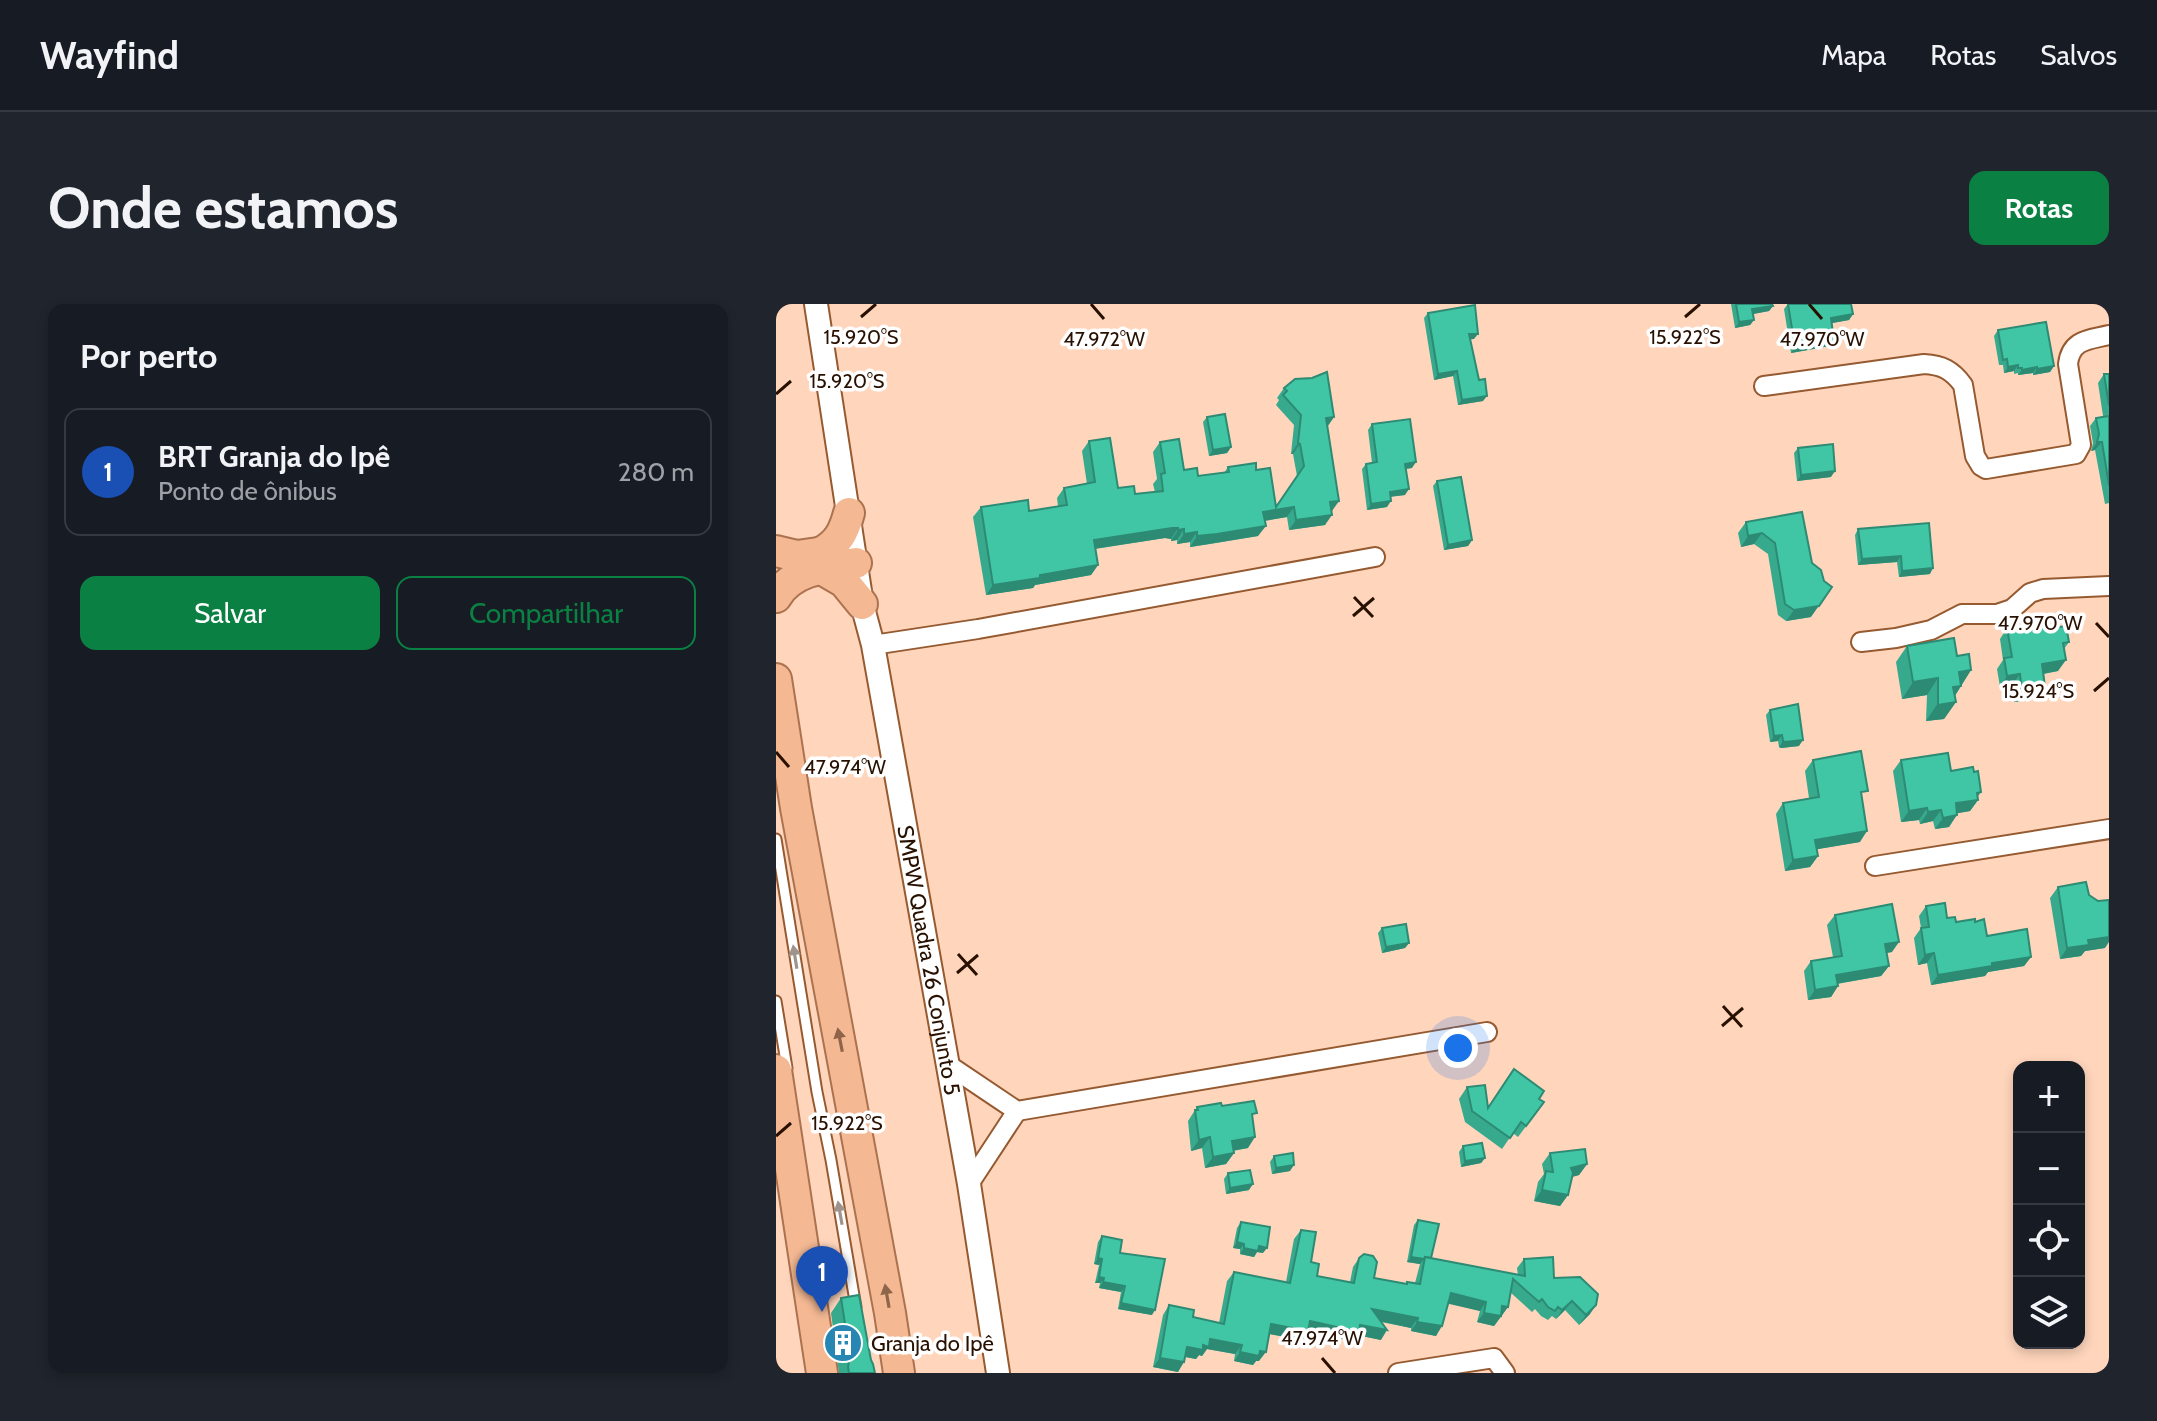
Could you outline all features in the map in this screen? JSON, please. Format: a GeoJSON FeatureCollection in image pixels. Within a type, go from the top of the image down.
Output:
{"type":"FeatureCollection","features":[{"type":"Feature","properties":{"kind":"highway"},"geometry":{"type":"LineString","coordinates":[[776,597],[784,585],[821,560],[836,543],[849,513]]}},
{"type":"Feature","properties":{"kind":"highway"},"geometry":{"type":"LineString","coordinates":[[776,551],[821,560],[855,555]]}},
{"type":"Feature","properties":{"kind":"highway"},"geometry":{"type":"LineString","coordinates":[[821,560],[862,604]]}},
{"type":"Feature","properties":{"kind":"highway"},"geometry":{"type":"LineString","coordinates":[[776,679],[796,808],[899,1373]]}},
{"type":"Feature","properties":{"kind":"highway"},"geometry":{"type":"LineString","coordinates":[[785,1080],[822,1373]]}},
{"type":"Feature","properties":{"kind":"street","name":"SMPW Quadra 26 Conjunto 5"},"geometry":{"type":"LineString","coordinates":[[821,308],[862,604],[873,645],[969,1184],[998,1373]]}},
{"type":"Feature","properties":{"kind":"street"},"geometry":{"type":"LineString","coordinates":[[1764,386],[1924,364],[1946,368],[1963,385],[1977,461],[1986,469],[2076,454],[2081,445],[2068,364],[2070,354],[2083,341],[2109,335]]}},
{"type":"Feature","properties":{"kind":"street"},"geometry":{"type":"LineString","coordinates":[[873,645],[1375,557]]}},
{"type":"Feature","properties":{"kind":"street"},"geometry":{"type":"LineString","coordinates":[[1861,642],[1931,630],[1962,614],[1997,614],[2012,609],[2030,593],[2043,589],[2109,586]]}},
{"type":"Feature","properties":{"kind":"street"},"geometry":{"type":"LineString","coordinates":[[1875,866],[2109,829]]}},
{"type":"Feature","properties":{"kind":"street"},"geometry":{"type":"LineString","coordinates":[[947,1064],[1017,1111],[1487,1032]]}},
{"type":"Feature","properties":{"kind":"street"},"geometry":{"type":"LineString","coordinates":[[969,1184],[1017,1111]]}},
{"type":"Feature","properties":{"kind":"street"},"geometry":{"type":"LineString","coordinates":[[1398,1373],[1494,1358],[1505,1373]]}},
{"type":"Feature","properties":{"kind":"lane"},"geometry":{"type":"LineString","coordinates":[[776,839],[856,1312]]}},
{"type":"Feature","properties":{"kind":"lane"},"geometry":{"type":"LineString","coordinates":[[776,1001],[785,1080],[831,1373]]}},
{"type":"Feature","properties":{"kind":"building"},"geometry":{"type":"Polygon","coordinates":[[[1736,304],[1773,306],[1752,309],[1754,320],[1739,322],[1736,304]]]}},
{"type":"Feature","properties":{"kind":"building"},"geometry":{"type":"Polygon","coordinates":[[[1788,304],[1851,304],[1853,314],[1831,318],[1834,341],[1795,347],[1788,304]]]}},
{"type":"Feature","properties":{"kind":"building"},"geometry":{"type":"Polygon","coordinates":[[[1475,305],[1478,334],[1469,334],[1479,380],[1485,379],[1487,396],[1462,400],[1457,371],[1438,374],[1428,313],[1475,305]]]}},
{"type":"Feature","properties":{"kind":"building"},"geometry":{"type":"Polygon","coordinates":[[[2046,322],[2054,366],[2022,370],[2018,365],[2008,367],[2007,359],[2003,360],[1998,330],[2046,322]]]}},
{"type":"Feature","properties":{"kind":"building"},"geometry":{"type":"Polygon","coordinates":[[[1327,372],[1334,417],[1326,418],[1339,501],[1330,502],[1332,515],[1296,520],[1294,507],[1263,512],[1266,526],[1197,536],[1197,532],[1184,534],[1184,529],[1172,528],[1094,540],[1098,565],[993,585],[981,507],[1028,500],[1029,511],[1067,505],[1064,488],[1095,482],[1089,441],[1110,438],[1118,488],[1134,486],[1135,494],[1163,491],[1161,474],[1165,473],[1160,442],[1179,439],[1184,470],[1197,468],[1198,476],[1229,472],[1228,467],[1256,463],[1256,470],[1270,468],[1276,507],[1304,466],[1298,443],[1301,415],[1283,395],[1287,391],[1284,388],[1295,379],[1312,378],[1327,372]]]}},
{"type":"Feature","properties":{"kind":"building"},"geometry":{"type":"Polygon","coordinates":[[[2104,374],[2109,374],[2109,405],[2104,374]]]}},
{"type":"Feature","properties":{"kind":"building"},"geometry":{"type":"Polygon","coordinates":[[[1225,414],[1231,447],[1213,450],[1207,417],[1225,414]]]}},
{"type":"Feature","properties":{"kind":"building"},"geometry":{"type":"Polygon","coordinates":[[[2109,416],[2109,485],[2102,442],[2097,442],[2096,418],[2109,416]]]}},
{"type":"Feature","properties":{"kind":"building"},"geometry":{"type":"Polygon","coordinates":[[[1410,419],[1416,462],[1405,464],[1409,489],[1390,492],[1391,501],[1371,504],[1366,464],[1377,462],[1372,424],[1410,419]]]}},
{"type":"Feature","properties":{"kind":"building"},"geometry":{"type":"Polygon","coordinates":[[[1833,444],[1835,471],[1801,475],[1798,448],[1833,444]]]}},
{"type":"Feature","properties":{"kind":"building"},"geometry":{"type":"Polygon","coordinates":[[[1461,477],[1472,540],[1448,545],[1437,481],[1461,477]]]}},
{"type":"Feature","properties":{"kind":"building"},"geometry":{"type":"Polygon","coordinates":[[[1802,512],[1812,563],[1821,570],[1824,581],[1832,587],[1819,606],[1794,610],[1785,604],[1775,543],[1762,533],[1748,536],[1746,522],[1802,512]]]}},
{"type":"Feature","properties":{"kind":"building"},"geometry":{"type":"Polygon","coordinates":[[[1929,523],[1933,568],[1902,571],[1901,556],[1862,559],[1858,529],[1929,523]]]}},
{"type":"Feature","properties":{"kind":"building"},"geometry":{"type":"Polygon","coordinates":[[[2027,625],[2027,629],[2066,626],[2069,642],[2063,643],[2066,660],[2042,664],[2045,687],[2022,691],[2020,674],[2007,676],[2004,658],[2012,657],[2007,628],[2027,625]]]}},
{"type":"Feature","properties":{"kind":"building"},"geometry":{"type":"Polygon","coordinates":[[[1954,638],[1957,656],[1969,654],[1971,670],[1959,672],[1961,686],[1953,687],[1956,702],[1938,705],[1938,678],[1913,682],[1907,646],[1954,638]]]}},
{"type":"Feature","properties":{"kind":"building"},"geometry":{"type":"Polygon","coordinates":[[[1798,704],[1803,740],[1785,742],[1782,735],[1774,736],[1770,710],[1798,704]]]}},
{"type":"Feature","properties":{"kind":"building"},"geometry":{"type":"Polygon","coordinates":[[[1861,751],[1868,791],[1861,792],[1867,831],[1815,840],[1818,856],[1793,860],[1783,803],[1819,797],[1813,760],[1861,751]]]}},
{"type":"Feature","properties":{"kind":"building"},"geometry":{"type":"Polygon","coordinates":[[[1948,753],[1951,771],[1973,767],[1974,772],[1978,771],[1981,792],[1977,793],[1978,800],[1956,803],[1957,815],[1943,818],[1941,810],[1928,812],[1927,808],[1909,811],[1901,760],[1948,753]]]}},
{"type":"Feature","properties":{"kind":"building"},"geometry":{"type":"Polygon","coordinates":[[[2086,882],[2089,895],[2098,901],[2109,900],[2109,937],[2088,940],[2089,945],[2067,948],[2058,887],[2086,882]]]}},
{"type":"Feature","properties":{"kind":"building"},"geometry":{"type":"Polygon","coordinates":[[[1945,903],[1947,918],[1955,917],[1956,922],[1984,919],[1987,936],[2027,929],[2031,957],[1938,975],[1934,953],[1925,955],[1921,928],[1929,927],[1926,906],[1945,903]]]}},
{"type":"Feature","properties":{"kind":"building"},"geometry":{"type":"Polygon","coordinates":[[[1892,904],[1899,942],[1885,944],[1889,966],[1836,975],[1838,986],[1815,990],[1811,961],[1842,956],[1835,915],[1892,904]]]}},
{"type":"Feature","properties":{"kind":"building"},"geometry":{"type":"Polygon","coordinates":[[[1406,924],[1409,943],[1386,947],[1382,928],[1406,924]]]}},
{"type":"Feature","properties":{"kind":"building"},"geometry":{"type":"Polygon","coordinates":[[[1514,1069],[1544,1091],[1539,1099],[1544,1102],[1526,1126],[1521,1122],[1510,1138],[1472,1111],[1467,1087],[1485,1085],[1488,1108],[1514,1069]]]}},
{"type":"Feature","properties":{"kind":"building"},"geometry":{"type":"Polygon","coordinates":[[[1254,1101],[1257,1113],[1252,1114],[1255,1137],[1232,1141],[1234,1153],[1213,1157],[1210,1137],[1199,1140],[1197,1107],[1254,1101]]]}},
{"type":"Feature","properties":{"kind":"building"},"geometry":{"type":"Polygon","coordinates":[[[1482,1143],[1485,1158],[1465,1161],[1463,1146],[1482,1143]]]}},
{"type":"Feature","properties":{"kind":"building"},"geometry":{"type":"Polygon","coordinates":[[[1585,1149],[1587,1164],[1571,1168],[1573,1173],[1568,1195],[1542,1190],[1546,1171],[1553,1172],[1550,1153],[1585,1149]]]}},
{"type":"Feature","properties":{"kind":"building"},"geometry":{"type":"Polygon","coordinates":[[[1293,1153],[1294,1165],[1276,1168],[1274,1156],[1293,1153]]]}},
{"type":"Feature","properties":{"kind":"building"},"geometry":{"type":"Polygon","coordinates":[[[1250,1170],[1253,1184],[1230,1188],[1228,1173],[1250,1170]]]}},
{"type":"Feature","properties":{"kind":"building"},"geometry":{"type":"Polygon","coordinates":[[[1418,1220],[1439,1224],[1431,1258],[1411,1257],[1418,1220]]]}},
{"type":"Feature","properties":{"kind":"building"},"geometry":{"type":"Polygon","coordinates":[[[1241,1222],[1270,1227],[1267,1248],[1259,1246],[1258,1251],[1244,1248],[1244,1244],[1237,1242],[1241,1222]]]}},
{"type":"Feature","properties":{"kind":"building"},"geometry":{"type":"Polygon","coordinates":[[[1301,1230],[1316,1232],[1311,1262],[1319,1264],[1317,1276],[1354,1283],[1359,1258],[1364,1254],[1373,1256],[1377,1262],[1374,1278],[1407,1284],[1420,1284],[1425,1257],[1525,1276],[1524,1259],[1553,1257],[1554,1278],[1580,1277],[1598,1294],[1596,1305],[1586,1315],[1572,1301],[1562,1310],[1558,1307],[1555,1311],[1542,1299],[1539,1302],[1513,1279],[1508,1307],[1502,1306],[1501,1316],[1484,1313],[1486,1302],[1451,1293],[1442,1326],[1372,1309],[1387,1330],[1360,1325],[1359,1332],[1310,1321],[1308,1331],[1271,1324],[1266,1352],[1260,1351],[1259,1356],[1240,1352],[1242,1345],[1210,1339],[1209,1347],[1203,1345],[1203,1350],[1187,1347],[1184,1362],[1160,1358],[1169,1305],[1194,1310],[1193,1317],[1224,1324],[1234,1272],[1290,1283],[1301,1230]]]}},
{"type":"Feature","properties":{"kind":"building"},"geometry":{"type":"Polygon","coordinates":[[[1102,1236],[1122,1240],[1120,1253],[1165,1259],[1155,1310],[1121,1303],[1125,1286],[1103,1282],[1104,1278],[1099,1277],[1102,1236]]]}},
{"type":"Feature","properties":{"kind":"building"},"geometry":{"type":"Polygon","coordinates":[[[859,1295],[875,1373],[849,1373],[850,1356],[841,1298],[859,1295]]]}},
{"type":"Feature","properties":{"kind":"place","name":"BRT Granja do Ipê"},"geometry":{"type":"Point","coordinates":[822,1312]}},
{"type":"Feature","properties":{"kind":"place","name":"Granja do Ipê"},"geometry":{"type":"Point","coordinates":[843,1343]}}]}
